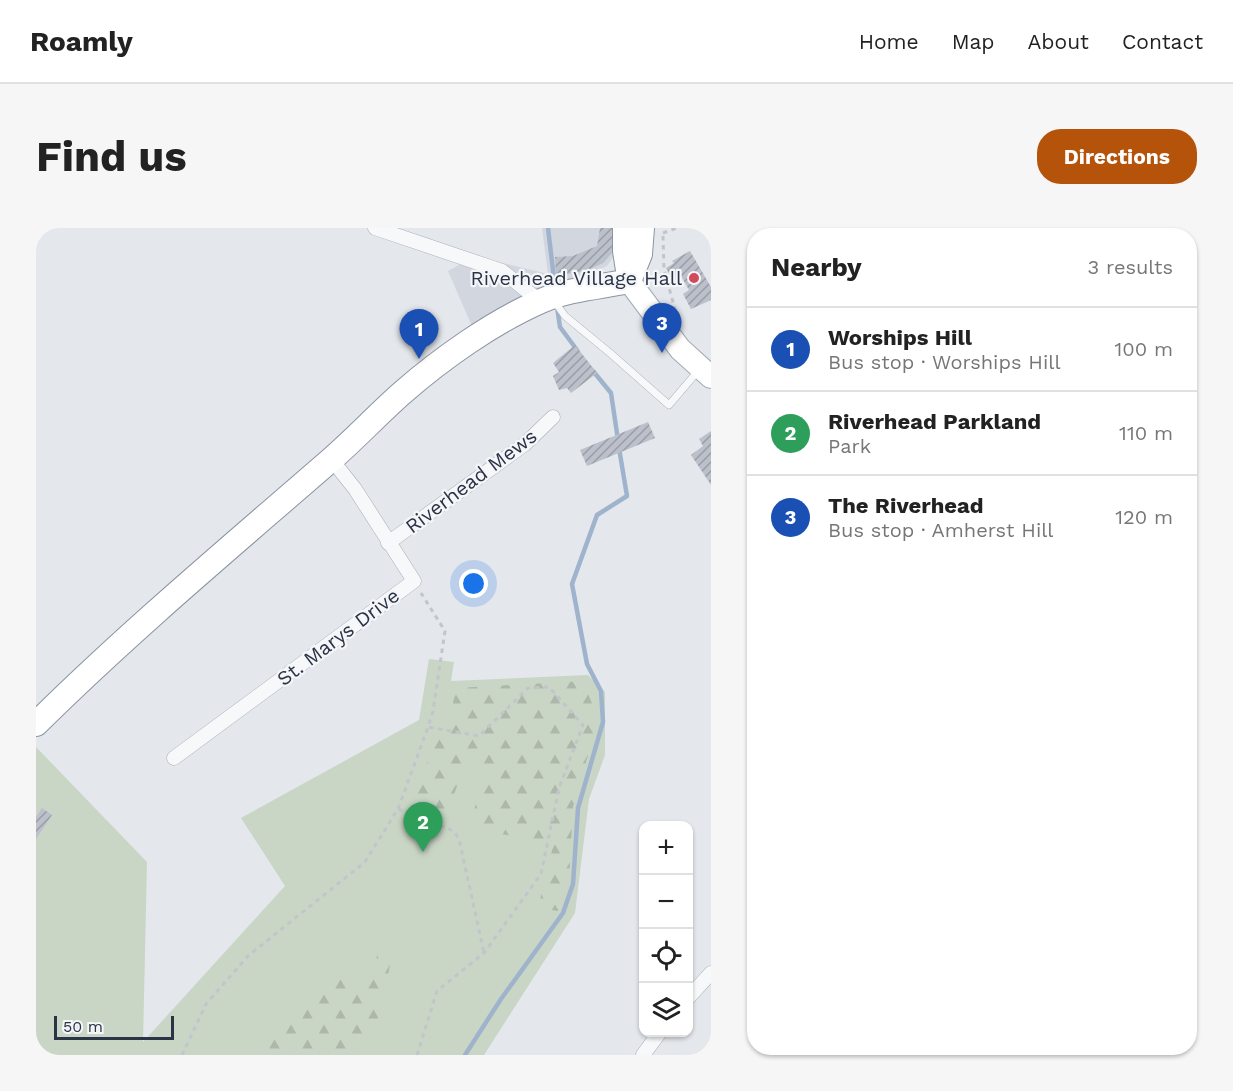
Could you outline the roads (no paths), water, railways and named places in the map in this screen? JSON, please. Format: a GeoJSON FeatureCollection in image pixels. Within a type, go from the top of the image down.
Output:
{"type":"FeatureCollection","features":[{"type":"Feature","properties":{"kind":"highway"},"geometry":{"type":"LineString","coordinates":[[625,228],[629,281]]}},
{"type":"Feature","properties":{"kind":"highway"},"geometry":{"type":"LineString","coordinates":[[629,281],[652,231]]}},
{"type":"Feature","properties":{"kind":"highway"},"geometry":{"type":"LineString","coordinates":[[36,724],[209,564],[332,460],[402,393],[436,365],[513,316],[546,299],[564,293],[629,281]]}},
{"type":"Feature","properties":{"kind":"main road"},"geometry":{"type":"LineString","coordinates":[[629,281],[680,349],[706,373]]}},
{"type":"Feature","properties":{"kind":"street"},"geometry":{"type":"LineString","coordinates":[[375,228],[502,271],[546,299]]}},
{"type":"Feature","properties":{"kind":"street","name":"Riverhead Mews"},"geometry":{"type":"LineString","coordinates":[[388,543],[525,444],[553,417]]}},
{"type":"Feature","properties":{"kind":"street","name":"St. Marys Drive"},"geometry":{"type":"LineString","coordinates":[[174,758],[414,580],[355,489],[332,460]]}},
{"type":"Feature","properties":{"kind":"street"},"geometry":{"type":"LineString","coordinates":[[693,993],[711,973]]}},
{"type":"Feature","properties":{"kind":"street"},"geometry":{"type":"LineString","coordinates":[[643,1055],[656,1037]]}},
{"type":"Feature","properties":{"kind":"lane"},"geometry":{"type":"LineString","coordinates":[[546,299],[669,405],[706,373]]}},
{"type":"Feature","properties":{"kind":"waterway"},"geometry":{"type":"LineString","coordinates":[[548,228],[555,287]]}},
{"type":"Feature","properties":{"kind":"waterway"},"geometry":{"type":"LineString","coordinates":[[557,307],[560,327],[577,350]]}},
{"type":"Feature","properties":{"kind":"waterway"},"geometry":{"type":"LineString","coordinates":[[593,371],[611,393],[618,440]]}},
{"type":"Feature","properties":{"kind":"waterway"},"geometry":{"type":"LineString","coordinates":[[465,1055],[501,999],[563,913],[573,884],[578,808],[603,722],[601,691],[587,664],[572,584],[597,515],[627,496],[619,448]]}},
{"type":"Feature","properties":{"kind":"place","name":"Riverhead Village Hall"},"geometry":{"type":"Point","coordinates":[694,278]}},
{"type":"Feature","properties":{"kind":"place","name":"The Riverhead"},"geometry":{"type":"Point","coordinates":[662,353]}},
{"type":"Feature","properties":{"kind":"place","name":"Worships Hill"},"geometry":{"type":"Point","coordinates":[419,359]}},
{"type":"Feature","properties":{"kind":"place","name":"Riverhead Parkland"},"geometry":{"type":"Point","coordinates":[423,852]}}]}
